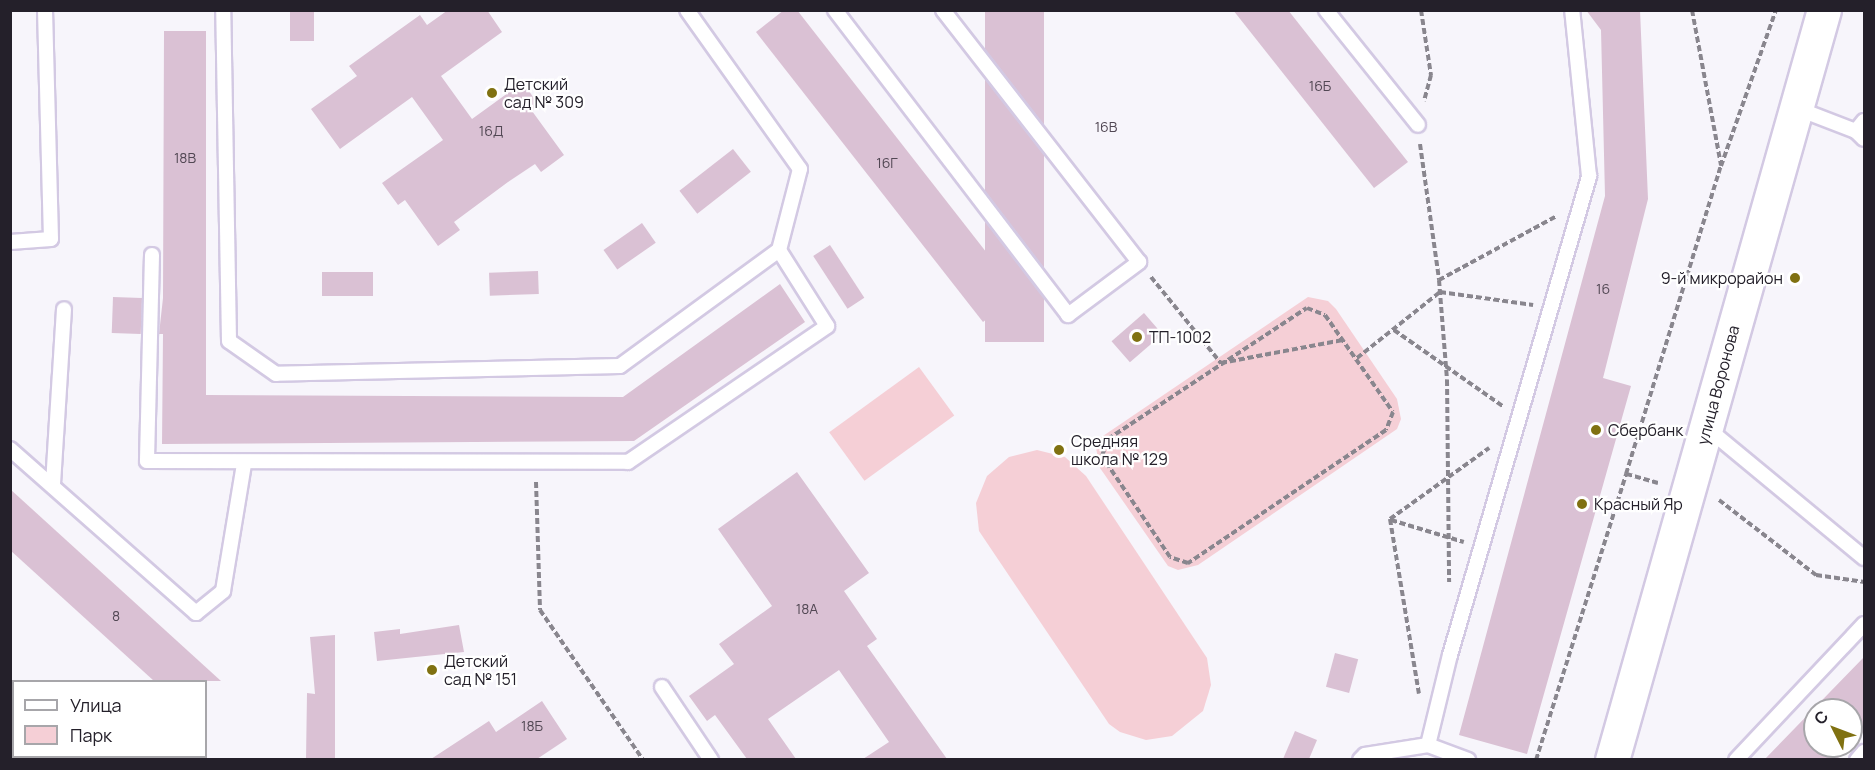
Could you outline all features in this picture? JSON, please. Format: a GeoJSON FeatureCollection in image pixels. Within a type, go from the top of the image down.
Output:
{"type":"FeatureCollection","features":[{"type":"Feature","properties":{"kind":"main road","name":"улица Воронова"},"geometry":{"type":"LineString","coordinates":[[1612,759],[1824,10]]}},
{"type":"Feature","properties":{"kind":"lane"},"geometry":{"type":"LineString","coordinates":[[10,242],[51,239],[45,10]]}},
{"type":"Feature","properties":{"kind":"lane"},"geometry":{"type":"LineString","coordinates":[[223,10],[229,341],[276,374],[620,366],[779,250],[800,170],[687,10]]}},
{"type":"Feature","properties":{"kind":"lane"},"geometry":{"type":"LineString","coordinates":[[835,10],[1068,315],[1139,262],[943,10]]}},
{"type":"Feature","properties":{"kind":"lane"},"geometry":{"type":"LineString","coordinates":[[1326,10],[1418,125]]}},
{"type":"Feature","properties":{"kind":"lane"},"geometry":{"type":"LineString","coordinates":[[1428,745],[1481,548],[1589,176],[1572,10]]}},
{"type":"Feature","properties":{"kind":"lane"},"geometry":{"type":"LineString","coordinates":[[1795,107],[1862,130]]}},
{"type":"Feature","properties":{"kind":"lane"},"geometry":{"type":"LineString","coordinates":[[152,255],[147,461],[244,464],[535,463],[628,462],[827,326],[779,250]]}},
{"type":"Feature","properties":{"kind":"lane"},"geometry":{"type":"LineString","coordinates":[[53,484],[64,309]]}},
{"type":"Feature","properties":{"kind":"lane"},"geometry":{"type":"LineString","coordinates":[[1707,428],[1864,558]]}},
{"type":"Feature","properties":{"kind":"lane"},"geometry":{"type":"LineString","coordinates":[[10,449],[53,484],[196,613],[223,591],[244,464]]}},
{"type":"Feature","properties":{"kind":"lane"},"geometry":{"type":"LineString","coordinates":[[1736,759],[1864,624]]}},
{"type":"Feature","properties":{"kind":"lane"},"geometry":{"type":"LineString","coordinates":[[662,687],[711,759]]}},
{"type":"Feature","properties":{"kind":"lane"},"geometry":{"type":"LineString","coordinates":[[1360,759],[1365,755],[1428,745],[1468,759]]}},
{"type":"Feature","properties":{"kind":"lane"},"geometry":{"type":"LineString","coordinates":[[1857,759],[1864,752]]}},
{"type":"Feature","properties":{"kind":"path"},"geometry":{"type":"LineString","coordinates":[[1421,10],[1431,75],[1418,125],[1439,280],[1446,365],[1449,584]]}},
{"type":"Feature","properties":{"kind":"path"},"geometry":{"type":"LineString","coordinates":[[1692,10],[1721,166]]}},
{"type":"Feature","properties":{"kind":"path"},"geometry":{"type":"LineString","coordinates":[[1536,759],[1721,166],[1776,10]]}},
{"type":"Feature","properties":{"kind":"path"},"geometry":{"type":"LineString","coordinates":[[1439,280],[1582,203]]}},
{"type":"Feature","properties":{"kind":"path"},"geometry":{"type":"LineString","coordinates":[[1139,262],[1221,363]]}},
{"type":"Feature","properties":{"kind":"path"},"geometry":{"type":"LineString","coordinates":[[1357,358],[1440,292],[1551,307]]}},
{"type":"Feature","properties":{"kind":"path"},"geometry":{"type":"LineString","coordinates":[[1307,308],[1325,315],[1344,340],[1394,412],[1386,430],[1188,563],[1170,557],[1102,456],[1108,439],[1307,308]]}},
{"type":"Feature","properties":{"kind":"path"},"geometry":{"type":"LineString","coordinates":[[1390,519],[1448,478],[1518,423],[1446,365],[1394,330]]}},
{"type":"Feature","properties":{"kind":"path"},"geometry":{"type":"LineString","coordinates":[[1221,363],[1344,340]]}},
{"type":"Feature","properties":{"kind":"path"},"geometry":{"type":"LineString","coordinates":[[535,463],[540,610],[643,759]]}},
{"type":"Feature","properties":{"kind":"path"},"geometry":{"type":"LineString","coordinates":[[1626,474],[1658,483]]}},
{"type":"Feature","properties":{"kind":"path"},"geometry":{"type":"LineString","coordinates":[[1719,500],[1816,575],[1864,582]]}},
{"type":"Feature","properties":{"kind":"path"},"geometry":{"type":"LineString","coordinates":[[1390,519],[1481,548]]}},
{"type":"Feature","properties":{"kind":"path"},"geometry":{"type":"LineString","coordinates":[[1390,519],[1420,700]]}},
{"type":"Feature","properties":{"kind":"green space"},"geometry":{"type":"Polygon","coordinates":[[[1308,297],[1328,301],[1336,309],[1397,399],[1401,419],[1397,429],[1198,565],[1178,570],[1168,566],[1100,468],[1096,448],[1100,438],[1308,297]]]}},
{"type":"Feature","properties":{"kind":"green space"},"geometry":{"type":"Polygon","coordinates":[[[919,367],[954,416],[864,481],[829,432],[919,367]]]}},
{"type":"Feature","properties":{"kind":"green space"},"geometry":{"type":"Polygon","coordinates":[[[1037,450],[1065,457],[1086,476],[1207,658],[1211,685],[1203,711],[1172,736],[1146,740],[1120,732],[1109,724],[979,531],[976,503],[987,476],[1009,457],[1037,450]]]}},
{"type":"Feature","properties":{"kind":"building"},"geometry":{"type":"Polygon","coordinates":[[[290,10],[314,10],[314,41],[290,41],[290,10]]]}},
{"type":"Feature","properties":{"kind":"building"},"geometry":{"type":"Polygon","coordinates":[[[448,10],[487,10],[502,32],[441,76],[472,119],[523,82],[539,106],[532,111],[564,155],[541,172],[535,164],[508,182],[454,222],[460,230],[438,246],[405,200],[398,205],[382,183],[443,140],[412,97],[340,149],[311,109],[357,76],[349,66],[420,15],[427,25],[448,10]]]}},
{"type":"Feature","properties":{"kind":"building"},"geometry":{"type":"Polygon","coordinates":[[[784,10],[797,10],[1019,294],[983,322],[756,32],[784,10]]]}},
{"type":"Feature","properties":{"kind":"building"},"geometry":{"type":"Polygon","coordinates":[[[985,10],[1044,10],[1044,342],[985,342],[985,10]]]}},
{"type":"Feature","properties":{"kind":"building"},"geometry":{"type":"Polygon","coordinates":[[[1233,10],[1288,10],[1408,162],[1374,188],[1233,10]]]}},
{"type":"Feature","properties":{"kind":"building"},"geometry":{"type":"Polygon","coordinates":[[[1586,10],[1640,10],[1648,199],[1603,378],[1631,386],[1527,754],[1459,735],[1605,196],[1601,30],[1586,10]]]}},
{"type":"Feature","properties":{"kind":"building"},"geometry":{"type":"Polygon","coordinates":[[[164,31],[206,31],[206,395],[623,397],[780,284],[805,322],[634,441],[162,444],[163,334],[159,334],[163,298],[164,31]]]}},
{"type":"Feature","properties":{"kind":"building"},"geometry":{"type":"Polygon","coordinates":[[[733,149],[751,172],[697,214],[679,191],[733,149]]]}},
{"type":"Feature","properties":{"kind":"building"},"geometry":{"type":"Polygon","coordinates":[[[642,223],[656,243],[617,270],[603,250],[642,223]]]}},
{"type":"Feature","properties":{"kind":"building"},"geometry":{"type":"Polygon","coordinates":[[[830,245],[864,298],[848,309],[813,256],[830,245]]]}},
{"type":"Feature","properties":{"kind":"building"},"geometry":{"type":"Polygon","coordinates":[[[538,271],[539,294],[490,296],[489,273],[538,271]]]}},
{"type":"Feature","properties":{"kind":"building"},"geometry":{"type":"Polygon","coordinates":[[[322,272],[373,272],[373,296],[322,296],[322,272]]]}},
{"type":"Feature","properties":{"kind":"building"},"geometry":{"type":"Polygon","coordinates":[[[113,297],[142,298],[141,334],[112,333],[113,297]]]}},
{"type":"Feature","properties":{"kind":"building","name":"ТП-1002"},"geometry":{"type":"Polygon","coordinates":[[[1144,313],[1162,334],[1130,362],[1112,341],[1144,313]]]}},
{"type":"Feature","properties":{"kind":"building"},"geometry":{"type":"Polygon","coordinates":[[[797,472],[869,573],[844,591],[877,639],[867,646],[947,759],[863,759],[889,742],[839,670],[768,719],[796,759],[747,759],[715,715],[707,721],[689,696],[734,664],[719,644],[772,606],[718,529],[797,472]]]}},
{"type":"Feature","properties":{"kind":"building"},"geometry":{"type":"Polygon","coordinates":[[[10,489],[221,681],[153,680],[10,550],[10,489]]]}},
{"type":"Feature","properties":{"kind":"building"},"geometry":{"type":"Polygon","coordinates":[[[459,625],[464,652],[377,661],[374,632],[400,629],[400,634],[459,625]]]}},
{"type":"Feature","properties":{"kind":"building"},"geometry":{"type":"Polygon","coordinates":[[[335,635],[335,759],[306,759],[307,693],[315,694],[310,637],[335,635]]]}},
{"type":"Feature","properties":{"kind":"building"},"geometry":{"type":"Polygon","coordinates":[[[1335,653],[1358,659],[1349,693],[1326,687],[1335,653]]]}},
{"type":"Feature","properties":{"kind":"building"},"geometry":{"type":"Polygon","coordinates":[[[1864,657],[1863,732],[1863,698],[1824,698],[1864,657]]]}},
{"type":"Feature","properties":{"kind":"building"},"geometry":{"type":"Polygon","coordinates":[[[542,701],[567,739],[537,759],[431,759],[489,721],[496,732],[542,701]]]}},
{"type":"Feature","properties":{"kind":"building"},"geometry":{"type":"Polygon","coordinates":[[[1803,720],[1803,758],[1838,758],[1837,759],[1765,759],[1803,720]]]}},
{"type":"Feature","properties":{"kind":"building"},"geometry":{"type":"Polygon","coordinates":[[[1295,731],[1317,740],[1309,759],[1283,759],[1295,731]]]}},
{"type":"Feature","properties":{"kind":"place","name":"Детский сад № 309"},"geometry":{"type":"Point","coordinates":[492,93]}},
{"type":"Feature","properties":{"kind":"place","name":"9-й микрорайон"},"geometry":{"type":"Point","coordinates":[1795,278]}},
{"type":"Feature","properties":{"kind":"place","name":"ТП-1002"},"geometry":{"type":"Point","coordinates":[1137,337]}},
{"type":"Feature","properties":{"kind":"place","name":"Сбербанк"},"geometry":{"type":"Point","coordinates":[1596,430]}},
{"type":"Feature","properties":{"kind":"place","name":"Средняя школа № 129"},"geometry":{"type":"Point","coordinates":[1059,450]}},
{"type":"Feature","properties":{"kind":"place","name":"Красный Яр"},"geometry":{"type":"Point","coordinates":[1582,504]}},
{"type":"Feature","properties":{"kind":"place","name":"Детский сад № 151"},"geometry":{"type":"Point","coordinates":[432,670]}}]}
